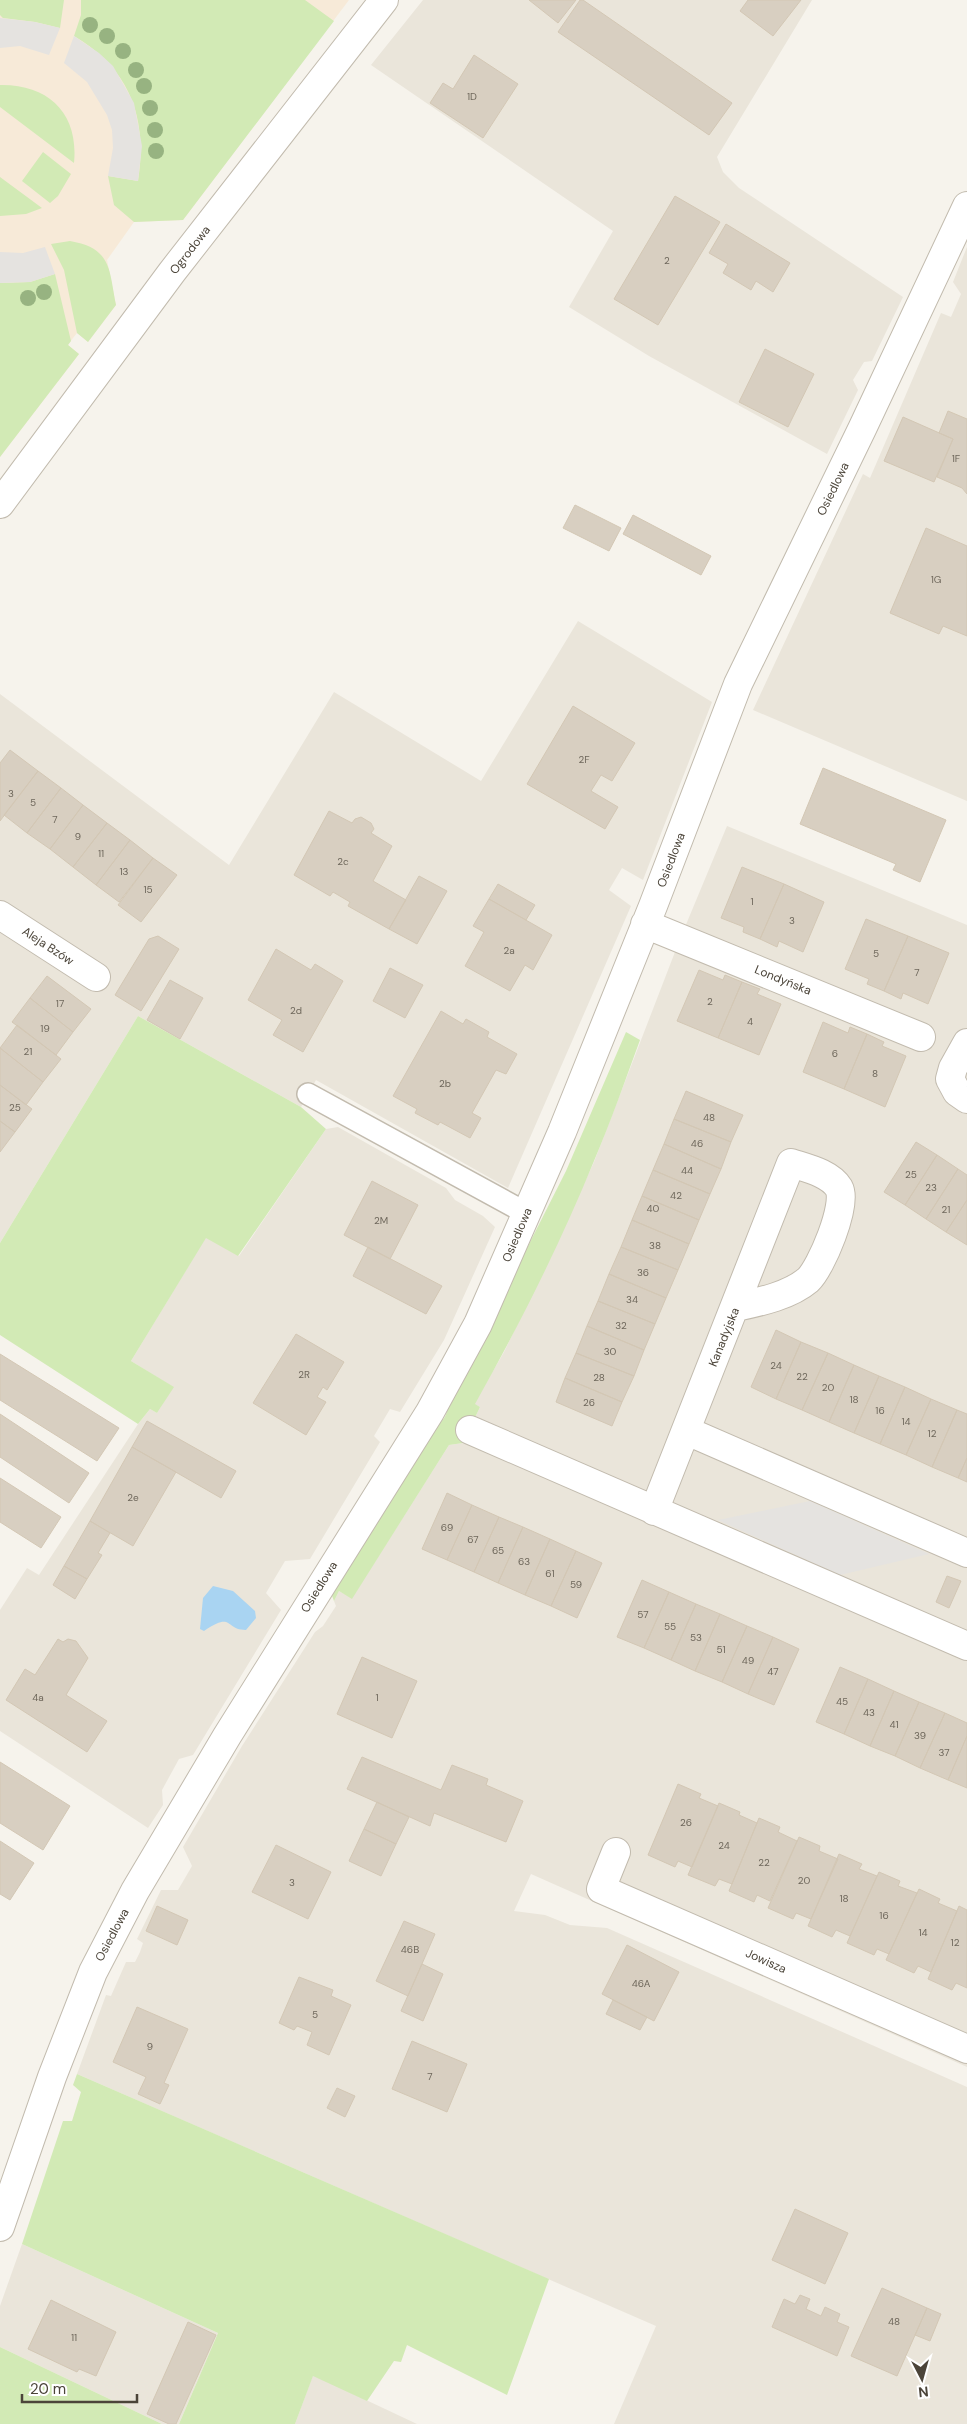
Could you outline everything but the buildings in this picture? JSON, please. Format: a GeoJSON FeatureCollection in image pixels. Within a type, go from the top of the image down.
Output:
{"type":"FeatureCollection","features":[{"type":"Feature","properties":{"kind":"street","name":"Ogrodowa"},"geometry":{"type":"LineString","coordinates":[[0,504],[172,272],[384,0]]}},
{"type":"Feature","properties":{"kind":"street","name":"Osiedlowa"},"geometry":{"type":"LineString","coordinates":[[0,2227],[52,2077],[93,1972],[135,1891],[226,1736],[430,1412],[478,1324],[562,1132],[738,684],[862,429],[967,206]]}},
{"type":"Feature","properties":{"kind":"street","name":"Aleja Bzów"},"geometry":{"type":"LineString","coordinates":[[0,915],[96,978]]}},
{"type":"Feature","properties":{"kind":"street","name":"Londyńska"},"geometry":{"type":"LineString","coordinates":[[645,924],[921,1036]]}},
{"type":"Feature","properties":{"kind":"street"},"geometry":{"type":"LineString","coordinates":[[967,1043],[953,1068],[950,1079],[957,1092],[967,1099]]}},
{"type":"Feature","properties":{"kind":"street","name":"Kanadyjska"},"geometry":{"type":"LineString","coordinates":[[654,1511],[736,1307],[791,1163],[828,1177],[838,1187],[842,1198],[840,1213],[809,1279],[778,1295],[736,1307]]}},
{"type":"Feature","properties":{"kind":"street"},"geometry":{"type":"LineString","coordinates":[[470,1430],[967,1646]]}},
{"type":"Feature","properties":{"kind":"street"},"geometry":{"type":"LineString","coordinates":[[686,1431],[967,1553]]}},
{"type":"Feature","properties":{"kind":"street","name":"Jowisza"},"geometry":{"type":"LineString","coordinates":[[616,1852],[601,1888],[967,2049]]}},
{"type":"Feature","properties":{"kind":"lane"},"geometry":{"type":"LineString","coordinates":[[308,1094],[526,1214]]}},
{"type":"Feature","properties":{"kind":"shaded area"},"geometry":{"type":"Polygon","coordinates":[[[0,0],[349,0],[183,220],[134,222],[107,260],[116,305],[88,342],[77,333],[73,338],[68,345],[79,354],[0,457],[0,0]]]}},
{"type":"Feature","properties":{"kind":"shaded area"},"geometry":{"type":"Polygon","coordinates":[[[423,0],[812,0],[717,157],[723,172],[739,188],[903,297],[872,361],[864,362],[853,380],[858,390],[827,454],[649,356],[569,307],[613,231],[371,65],[423,0]]]}},
{"type":"Feature","properties":{"kind":"shaded area"},"geometry":{"type":"Polygon","coordinates":[[[0,18],[35,22],[60,28],[49,55],[20,46],[0,48],[0,18]]]}},
{"type":"Feature","properties":{"kind":"shaded area"},"geometry":{"type":"Polygon","coordinates":[[[74,36],[99,53],[113,66],[134,103],[142,146],[138,181],[108,176],[113,148],[112,130],[107,115],[87,82],[64,63],[74,36]]]}},
{"type":"Feature","properties":{"kind":"shaded area"},"geometry":{"type":"Polygon","coordinates":[[[45,247],[55,274],[30,282],[0,283],[0,252],[23,253],[45,247]]]}},
{"type":"Feature","properties":{"kind":"shaded area"},"geometry":{"type":"Polygon","coordinates":[[[967,247],[967,801],[753,710],[863,474],[870,478],[941,313],[951,317],[961,294],[953,282],[967,247]]]}},
{"type":"Feature","properties":{"kind":"shaded area"},"geometry":{"type":"Polygon","coordinates":[[[578,621],[712,702],[643,880],[622,868],[609,890],[631,906],[508,1188],[316,1080],[301,1107],[138,1016],[0,1243],[0,694],[229,865],[334,692],[481,781],[578,621]]]}},
{"type":"Feature","properties":{"kind":"shaded area"},"geometry":{"type":"Polygon","coordinates":[[[727,826],[967,925],[967,2067],[531,1874],[514,1911],[545,1915],[570,1925],[607,1928],[967,2087],[967,2424],[614,2424],[656,2326],[77,2074],[106,1995],[111,1996],[126,1962],[135,1962],[143,1943],[137,1939],[161,1890],[178,1890],[192,1866],[183,1847],[242,1746],[315,1632],[323,1626],[336,1606],[334,1601],[339,1591],[352,1598],[449,1445],[463,1443],[480,1407],[474,1404],[504,1352],[594,1162],[680,939],[727,826]]]}},
{"type":"Feature","properties":{"kind":"shaded area"},"geometry":{"type":"Polygon","coordinates":[[[338,1127],[446,1188],[455,1200],[483,1216],[495,1227],[444,1340],[400,1412],[390,1409],[374,1436],[380,1442],[310,1559],[285,1561],[266,1593],[281,1610],[193,1755],[179,1759],[162,1790],[163,1805],[148,1828],[0,1731],[0,1610],[27,1568],[39,1575],[138,1424],[150,1409],[157,1413],[173,1387],[131,1361],[206,1237],[239,1256],[326,1129],[338,1127]]]}},
{"type":"Feature","properties":{"kind":"shaded area"},"geometry":{"type":"Polygon","coordinates":[[[810,1501],[929,1554],[840,1575],[718,1520],[810,1501]]]}},
{"type":"Feature","properties":{"kind":"shaded area"},"geometry":{"type":"Polygon","coordinates":[[[22,2244],[218,2333],[179,2424],[162,2424],[0,2347],[0,2306],[22,2244]]]}},
{"type":"Feature","properties":{"kind":"shaded area"},"geometry":{"type":"Polygon","coordinates":[[[313,2375],[417,2424],[295,2424],[313,2375]]]}},
{"type":"Feature","properties":{"kind":"green space"},"geometry":{"type":"Polygon","coordinates":[[[0,0],[64,0],[60,28],[35,22],[3,18],[0,15],[0,0]]]}},
{"type":"Feature","properties":{"kind":"green space"},"geometry":{"type":"Polygon","coordinates":[[[81,0],[305,0],[334,21],[183,220],[134,222],[114,205],[108,176],[138,181],[140,136],[137,116],[131,97],[109,64],[93,49],[74,36],[81,15],[81,0]]]}},
{"type":"Feature","properties":{"kind":"green space"},"geometry":{"type":"Polygon","coordinates":[[[0,85],[17,86],[33,90],[46,96],[57,105],[66,117],[71,130],[74,146],[74,163],[0,107],[0,85]]]}},
{"type":"Feature","properties":{"kind":"green space"},"geometry":{"type":"Polygon","coordinates":[[[43,152],[71,174],[58,196],[50,203],[22,181],[43,152]]]}},
{"type":"Feature","properties":{"kind":"green space"},"geometry":{"type":"Polygon","coordinates":[[[0,177],[42,208],[26,214],[0,216],[0,177]]]}},
{"type":"Feature","properties":{"kind":"green space"},"geometry":{"type":"Polygon","coordinates":[[[70,241],[84,244],[101,255],[106,262],[112,281],[116,305],[88,342],[77,333],[64,270],[51,244],[70,241]]]}},
{"type":"Feature","properties":{"kind":"green space"},"geometry":{"type":"Polygon","coordinates":[[[55,274],[71,341],[68,345],[79,354],[0,457],[0,283],[30,282],[55,274]]]}},
{"type":"Feature","properties":{"kind":"green space"},"geometry":{"type":"Polygon","coordinates":[[[138,1016],[301,1107],[326,1129],[238,1256],[206,1238],[131,1361],[174,1387],[157,1413],[150,1409],[138,1424],[0,1335],[0,1243],[138,1016]]]}},
{"type":"Feature","properties":{"kind":"green space"},"geometry":{"type":"Polygon","coordinates":[[[626,1032],[640,1040],[606,1131],[553,1254],[523,1315],[475,1404],[480,1407],[463,1443],[449,1445],[352,1599],[339,1591],[334,1601],[331,1593],[432,1428],[439,1424],[446,1416],[448,1404],[566,1171],[626,1032]]]}},
{"type":"Feature","properties":{"kind":"green space"},"geometry":{"type":"Polygon","coordinates":[[[77,2074],[549,2279],[507,2395],[407,2345],[401,2362],[394,2361],[367,2401],[313,2376],[295,2424],[179,2424],[218,2333],[22,2244],[63,2121],[72,2121],[81,2092],[73,2085],[77,2074]]]}},
{"type":"Feature","properties":{"kind":"green space"},"geometry":{"type":"Polygon","coordinates":[[[0,2347],[162,2424],[0,2424],[0,2347]]]}},
{"type":"Feature","properties":{"kind":"water"},"geometry":{"type":"Polygon","coordinates":[[[213,1586],[233,1591],[255,1611],[256,1618],[246,1630],[239,1629],[225,1622],[220,1622],[204,1631],[200,1629],[203,1598],[213,1586]]]}}]}
